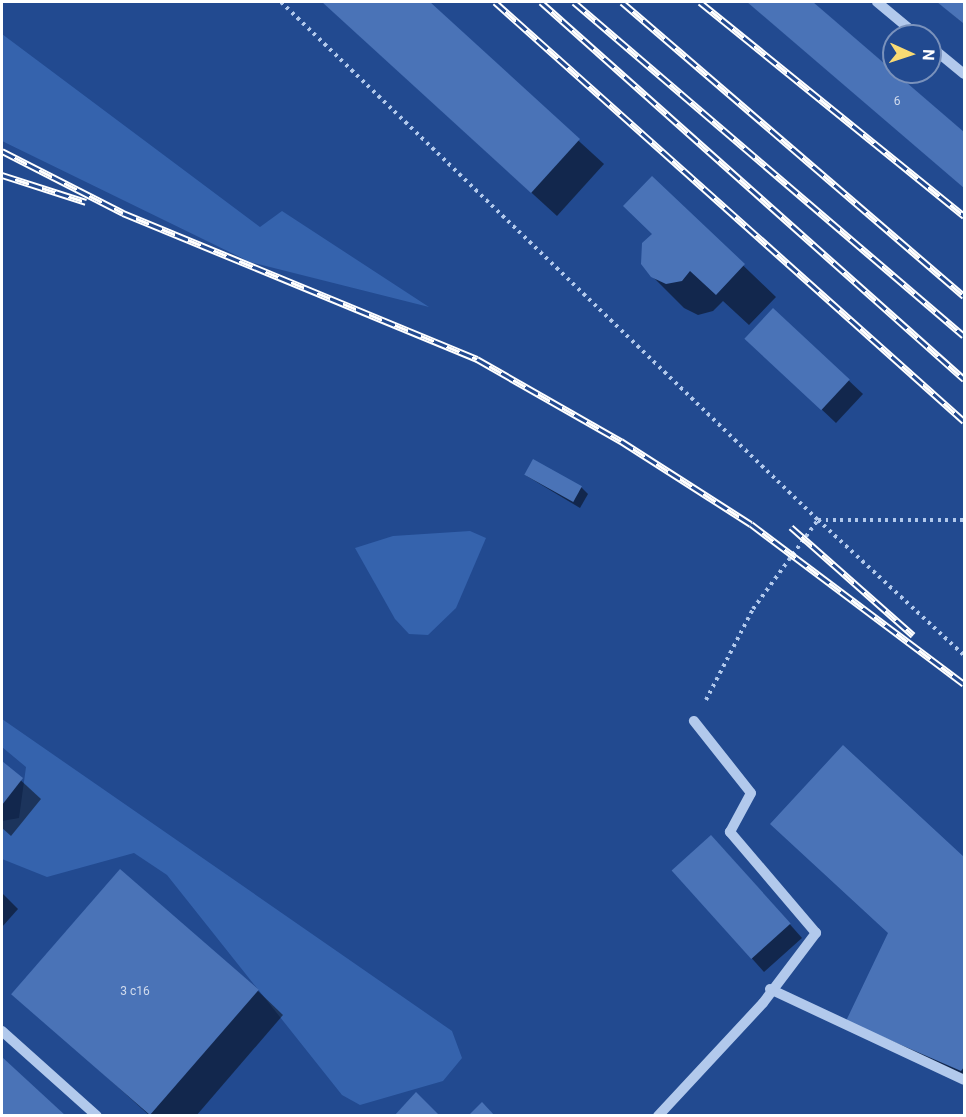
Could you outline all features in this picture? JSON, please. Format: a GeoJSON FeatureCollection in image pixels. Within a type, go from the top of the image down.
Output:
{"type":"FeatureCollection","features":[{"type":"Feature","properties":{"kind":"lane"},"geometry":{"type":"LineString","coordinates":[[877,2],[904,24]]}},
{"type":"Feature","properties":{"kind":"lane"},"geometry":{"type":"LineString","coordinates":[[942,56],[964,74]]}},
{"type":"Feature","properties":{"kind":"lane"},"geometry":{"type":"LineString","coordinates":[[658,1116],[725,1046],[816,933],[730,832],[751,793],[694,721]]}},
{"type":"Feature","properties":{"kind":"lane"},"geometry":{"type":"LineString","coordinates":[[770,989],[964,1080]]}},
{"type":"Feature","properties":{"kind":"lane"},"geometry":{"type":"LineString","coordinates":[[2,1031],[97,1116]]}},
{"type":"Feature","properties":{"kind":"path"},"geometry":{"type":"LineString","coordinates":[[281,2],[818,520],[964,655]]}},
{"type":"Feature","properties":{"kind":"path"},"geometry":{"type":"LineString","coordinates":[[818,520],[964,520]]}},
{"type":"Feature","properties":{"kind":"path"},"geometry":{"type":"LineString","coordinates":[[694,721],[753,609],[818,520]]}},
{"type":"Feature","properties":{"kind":"shaded area"},"geometry":{"type":"Polygon","coordinates":[[[2,34],[260,227],[282,211],[429,307],[250,262],[2,141],[2,34]]]}},
{"type":"Feature","properties":{"kind":"shaded area"},"geometry":{"type":"Polygon","coordinates":[[[470,531],[486,538],[456,608],[428,635],[409,634],[395,619],[355,548],[393,536],[470,531]]]}},
{"type":"Feature","properties":{"kind":"shaded area"},"geometry":{"type":"Polygon","coordinates":[[[2,719],[452,1031],[462,1058],[443,1081],[360,1105],[342,1095],[167,875],[134,853],[47,877],[2,859],[2,821],[19,818],[26,767],[2,747],[2,719]]]}},
{"type":"Feature","properties":{"kind":"building"},"geometry":{"type":"Polygon","coordinates":[[[322,2],[430,2],[580,139],[531,193],[322,2]]]}},
{"type":"Feature","properties":{"kind":"building"},"geometry":{"type":"Polygon","coordinates":[[[747,2],[813,2],[882,61],[882,84],[908,84],[964,132],[964,188],[747,2]]]}},
{"type":"Feature","properties":{"kind":"building"},"geometry":{"type":"Polygon","coordinates":[[[937,2],[964,2],[964,24],[937,2]]]}},
{"type":"Feature","properties":{"kind":"building"},"geometry":{"type":"Polygon","coordinates":[[[652,176],[745,264],[716,295],[690,271],[682,281],[666,284],[651,277],[641,264],[642,243],[652,234],[623,206],[652,176]]]}},
{"type":"Feature","properties":{"kind":"building"},"geometry":{"type":"Polygon","coordinates":[[[773,308],[850,380],[821,410],[744,339],[773,308]]]}},
{"type":"Feature","properties":{"kind":"building"},"geometry":{"type":"Polygon","coordinates":[[[533,459],[582,486],[573,502],[524,475],[533,459]]]}},
{"type":"Feature","properties":{"kind":"building"},"geometry":{"type":"Polygon","coordinates":[[[843,745],[964,857],[964,1067],[961,1071],[846,1021],[888,933],[770,824],[843,745]]]}},
{"type":"Feature","properties":{"kind":"building"},"geometry":{"type":"Polygon","coordinates":[[[2,761],[23,778],[2,805],[2,761]]]}},
{"type":"Feature","properties":{"kind":"building"},"geometry":{"type":"Polygon","coordinates":[[[711,835],[791,923],[751,959],[672,870],[711,835]]]}},
{"type":"Feature","properties":{"kind":"building"},"geometry":{"type":"Polygon","coordinates":[[[120,869],[259,990],[150,1115],[11,994],[120,869]]]}},
{"type":"Feature","properties":{"kind":"building"},"geometry":{"type":"Polygon","coordinates":[[[2,1057],[66,1116],[2,1116],[2,1057]]]}},
{"type":"Feature","properties":{"kind":"building"},"geometry":{"type":"Polygon","coordinates":[[[416,1092],[440,1116],[394,1116],[416,1092]]]}},
{"type":"Feature","properties":{"kind":"building"},"geometry":{"type":"Polygon","coordinates":[[[482,1102],[495,1116],[468,1116],[482,1102]]]}},
{"type":"Feature","properties":{"kind":"railway"},"geometry":{"type":"LineString","coordinates":[[495,2],[964,421]]}},
{"type":"Feature","properties":{"kind":"railway"},"geometry":{"type":"LineString","coordinates":[[541,2],[964,379]]}},
{"type":"Feature","properties":{"kind":"railway"},"geometry":{"type":"LineString","coordinates":[[574,2],[964,336]]}},
{"type":"Feature","properties":{"kind":"railway"},"geometry":{"type":"LineString","coordinates":[[622,2],[964,296]]}},
{"type":"Feature","properties":{"kind":"railway"},"geometry":{"type":"LineString","coordinates":[[700,2],[964,216]]}},
{"type":"Feature","properties":{"kind":"railway"},"geometry":{"type":"LineString","coordinates":[[2,151],[123,213],[477,359],[621,441],[751,524],[964,684]]}},
{"type":"Feature","properties":{"kind":"railway"},"geometry":{"type":"LineString","coordinates":[[2,175],[86,202]]}},
{"type":"Feature","properties":{"kind":"railway"},"geometry":{"type":"LineString","coordinates":[[791,527],[913,635]]}}]}
